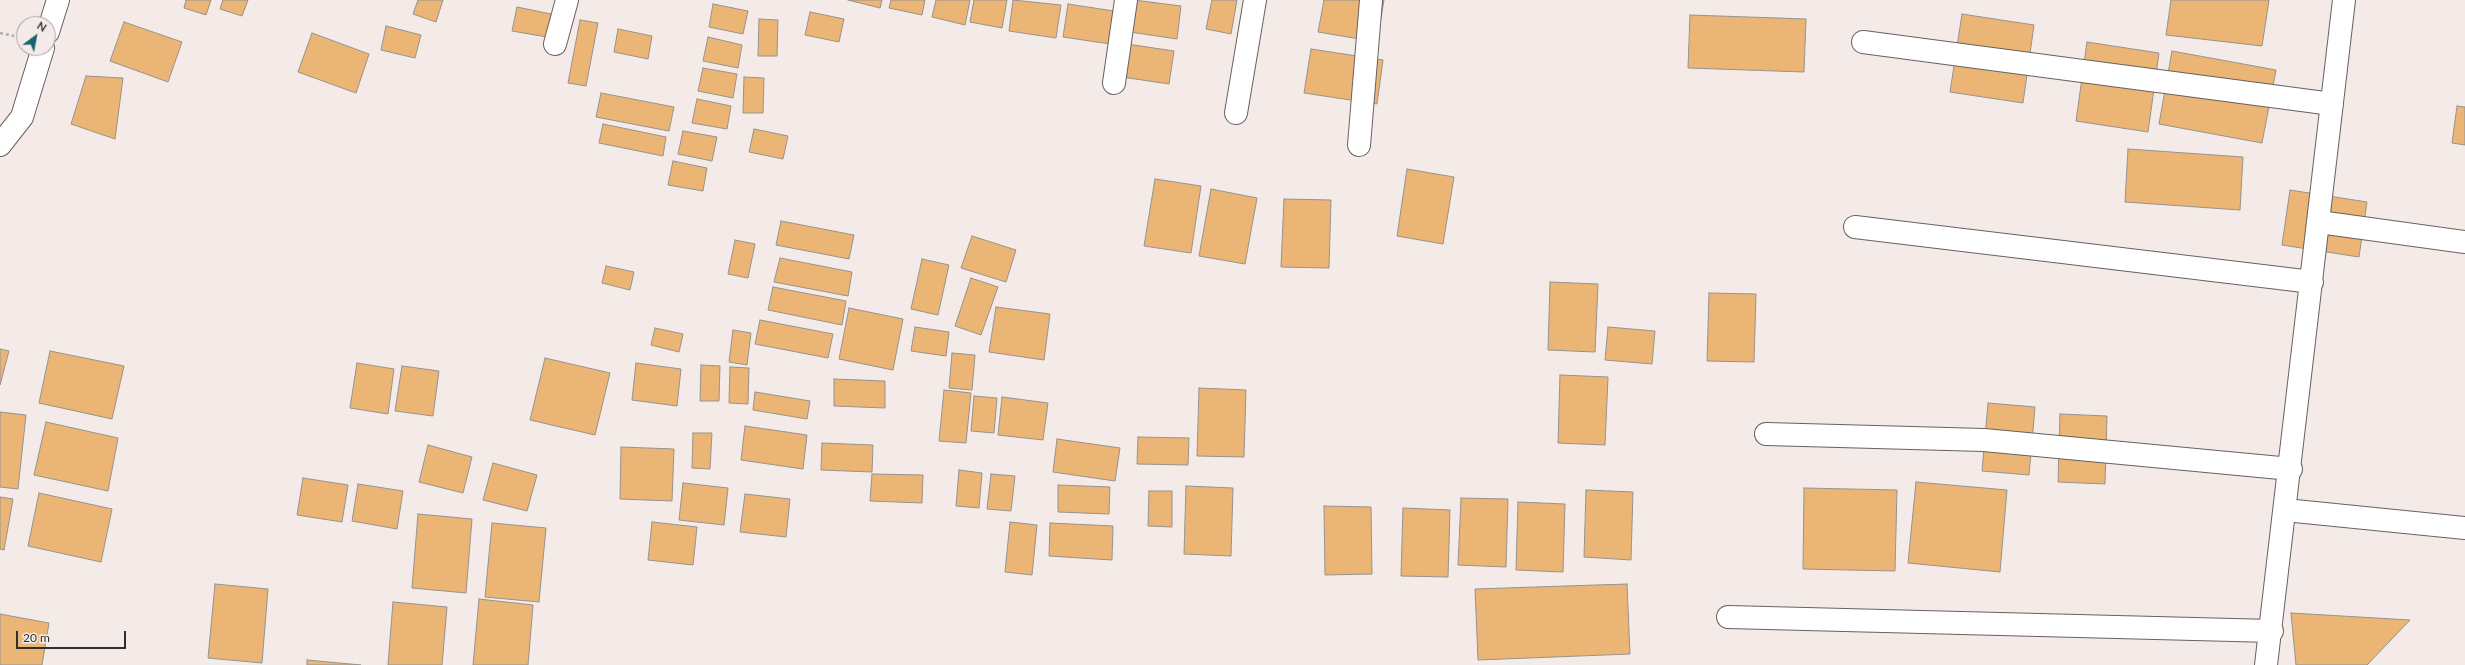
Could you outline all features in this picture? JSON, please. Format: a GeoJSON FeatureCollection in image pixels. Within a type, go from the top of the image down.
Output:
{"type":"FeatureCollection","features":[{"type":"Feature","properties":{"kind":"street"},"geometry":{"type":"LineString","coordinates":[[53,16],[58,0]]}},
{"type":"Feature","properties":{"kind":"street"},"geometry":{"type":"LineString","coordinates":[[555,44],[567,0]]}},
{"type":"Feature","properties":{"kind":"street"},"geometry":{"type":"LineString","coordinates":[[1114,83],[1126,0]]}},
{"type":"Feature","properties":{"kind":"street"},"geometry":{"type":"LineString","coordinates":[[1236,113],[1255,0]]}},
{"type":"Feature","properties":{"kind":"street"},"geometry":{"type":"LineString","coordinates":[[1359,145],[1371,0]]}},
{"type":"Feature","properties":{"kind":"street"},"geometry":{"type":"LineString","coordinates":[[2266,665],[2272,631],[2344,0]]}},
{"type":"Feature","properties":{"kind":"street"},"geometry":{"type":"LineString","coordinates":[[1863,42],[2332,104]]}},
{"type":"Feature","properties":{"kind":"street"},"geometry":{"type":"LineString","coordinates":[[0,145],[22,117],[41,56]]}},
{"type":"Feature","properties":{"kind":"street"},"geometry":{"type":"LineString","coordinates":[[2318,222],[2465,242]]}},
{"type":"Feature","properties":{"kind":"street"},"geometry":{"type":"LineString","coordinates":[[1855,227],[2312,282]]}},
{"type":"Feature","properties":{"kind":"street"},"geometry":{"type":"LineString","coordinates":[[1766,434],[1984,440],[2291,469]]}},
{"type":"Feature","properties":{"kind":"street"},"geometry":{"type":"LineString","coordinates":[[2285,510],[2465,528]]}},
{"type":"Feature","properties":{"kind":"street"},"geometry":{"type":"LineString","coordinates":[[1728,617],[2272,631]]}},
{"type":"Feature","properties":{"kind":"path"},"geometry":{"type":"LineString","coordinates":[[0,33],[16,37]]}},
{"type":"Feature","properties":{"kind":"building"},"geometry":{"type":"Polygon","coordinates":[[[186,0],[211,0],[206,15],[184,8],[186,0]]]}},
{"type":"Feature","properties":{"kind":"building"},"geometry":{"type":"Polygon","coordinates":[[[223,0],[248,0],[242,16],[220,9],[223,0]]]}},
{"type":"Feature","properties":{"kind":"building"},"geometry":{"type":"Polygon","coordinates":[[[418,0],[443,0],[436,22],[413,14],[418,0]]]}},
{"type":"Feature","properties":{"kind":"building"},"geometry":{"type":"Polygon","coordinates":[[[848,0],[882,0],[880,8],[848,0]]]}},
{"type":"Feature","properties":{"kind":"building"},"geometry":{"type":"Polygon","coordinates":[[[891,0],[925,0],[922,15],[889,8],[891,0]]]}},
{"type":"Feature","properties":{"kind":"building"},"geometry":{"type":"Polygon","coordinates":[[[936,0],[970,0],[965,25],[932,17],[936,0]]]}},
{"type":"Feature","properties":{"kind":"building"},"geometry":{"type":"Polygon","coordinates":[[[974,0],[1007,0],[1002,28],[970,22],[974,0]]]}},
{"type":"Feature","properties":{"kind":"building"},"geometry":{"type":"Polygon","coordinates":[[[1013,0],[1061,5],[1056,38],[1009,31],[1013,0]]]}},
{"type":"Feature","properties":{"kind":"building"},"geometry":{"type":"Polygon","coordinates":[[[1134,0],[1181,6],[1177,39],[1130,32],[1134,0]]]}},
{"type":"Feature","properties":{"kind":"building"},"geometry":{"type":"Polygon","coordinates":[[[1212,0],[1237,0],[1231,34],[1206,29],[1212,0]]]}},
{"type":"Feature","properties":{"kind":"building"},"geometry":{"type":"Polygon","coordinates":[[[1324,0],[1384,0],[1377,42],[1318,32],[1324,0]]]}},
{"type":"Feature","properties":{"kind":"building"},"geometry":{"type":"Polygon","coordinates":[[[2171,0],[2269,0],[2262,46],[2166,35],[2171,0]]]}},
{"type":"Feature","properties":{"kind":"building"},"geometry":{"type":"Polygon","coordinates":[[[713,4],[748,11],[743,34],[709,27],[713,4]]]}},
{"type":"Feature","properties":{"kind":"building"},"geometry":{"type":"Polygon","coordinates":[[[1068,4],[1114,11],[1110,44],[1063,37],[1068,4]]]}},
{"type":"Feature","properties":{"kind":"building"},"geometry":{"type":"Polygon","coordinates":[[[517,7],[551,14],[547,37],[512,31],[517,7]]]}},
{"type":"Feature","properties":{"kind":"building"},"geometry":{"type":"Polygon","coordinates":[[[810,12],[844,19],[839,42],[805,35],[810,12]]]}},
{"type":"Feature","properties":{"kind":"building"},"geometry":{"type":"Polygon","coordinates":[[[1962,14],[2034,25],[2023,103],[1950,92],[1962,14]]]}},
{"type":"Feature","properties":{"kind":"building"},"geometry":{"type":"Polygon","coordinates":[[[1690,15],[1806,19],[1804,72],[1688,68],[1690,15]]]}},
{"type":"Feature","properties":{"kind":"building"},"geometry":{"type":"Polygon","coordinates":[[[759,19],[778,20],[777,56],[758,56],[759,19]]]}},
{"type":"Feature","properties":{"kind":"building"},"geometry":{"type":"Polygon","coordinates":[[[580,20],[598,23],[586,86],[568,83],[580,20]]]}},
{"type":"Feature","properties":{"kind":"building"},"geometry":{"type":"Polygon","coordinates":[[[124,22],[182,42],[168,82],[110,61],[124,22]]]}},
{"type":"Feature","properties":{"kind":"building"},"geometry":{"type":"Polygon","coordinates":[[[386,26],[421,35],[415,58],[381,50],[386,26]]]}},
{"type":"Feature","properties":{"kind":"building"},"geometry":{"type":"Polygon","coordinates":[[[618,29],[652,36],[648,59],[614,52],[618,29]]]}},
{"type":"Feature","properties":{"kind":"building"},"geometry":{"type":"Polygon","coordinates":[[[312,33],[369,54],[356,93],[298,72],[312,33]]]}},
{"type":"Feature","properties":{"kind":"building"},"geometry":{"type":"Polygon","coordinates":[[[708,37],[742,45],[738,68],[703,61],[708,37]]]}},
{"type":"Feature","properties":{"kind":"building"},"geometry":{"type":"Polygon","coordinates":[[[2087,42],[2159,53],[2148,132],[2076,121],[2087,42]]]}},
{"type":"Feature","properties":{"kind":"building"},"geometry":{"type":"Polygon","coordinates":[[[1127,44],[1174,51],[1169,84],[1122,77],[1127,44]]]}},
{"type":"Feature","properties":{"kind":"building"},"geometry":{"type":"Polygon","coordinates":[[[1311,49],[1383,60],[1377,104],[1304,93],[1311,49]]]}},
{"type":"Feature","properties":{"kind":"building"},"geometry":{"type":"Polygon","coordinates":[[[2172,51],[2276,70],[2262,143],[2159,124],[2172,51]]]}},
{"type":"Feature","properties":{"kind":"building"},"geometry":{"type":"Polygon","coordinates":[[[703,68],[737,74],[733,98],[698,91],[703,68]]]}},
{"type":"Feature","properties":{"kind":"building"},"geometry":{"type":"Polygon","coordinates":[[[86,76],[123,78],[115,139],[71,124],[86,76]]]}},
{"type":"Feature","properties":{"kind":"building"},"geometry":{"type":"Polygon","coordinates":[[[744,77],[764,78],[763,113],[743,113],[744,77]]]}},
{"type":"Feature","properties":{"kind":"building"},"geometry":{"type":"Polygon","coordinates":[[[601,93],[674,107],[669,131],[596,117],[601,93]]]}},
{"type":"Feature","properties":{"kind":"building"},"geometry":{"type":"Polygon","coordinates":[[[697,99],[731,106],[727,129],[692,123],[697,99]]]}},
{"type":"Feature","properties":{"kind":"building"},"geometry":{"type":"Polygon","coordinates":[[[2457,106],[2465,107],[2465,145],[2452,143],[2457,106]]]}},
{"type":"Feature","properties":{"kind":"building"},"geometry":{"type":"Polygon","coordinates":[[[603,124],[666,137],[663,156],[599,143],[603,124]]]}},
{"type":"Feature","properties":{"kind":"building"},"geometry":{"type":"Polygon","coordinates":[[[754,129],[788,136],[783,159],[749,152],[754,129]]]}},
{"type":"Feature","properties":{"kind":"building"},"geometry":{"type":"Polygon","coordinates":[[[683,131],[717,137],[712,161],[678,154],[683,131]]]}},
{"type":"Feature","properties":{"kind":"building"},"geometry":{"type":"Polygon","coordinates":[[[2128,149],[2243,157],[2240,210],[2125,202],[2128,149]]]}},
{"type":"Feature","properties":{"kind":"building"},"geometry":{"type":"Polygon","coordinates":[[[673,161],[707,168],[703,191],[668,185],[673,161]]]}},
{"type":"Feature","properties":{"kind":"building"},"geometry":{"type":"Polygon","coordinates":[[[1407,169],[1454,177],[1443,244],[1397,236],[1407,169]]]}},
{"type":"Feature","properties":{"kind":"building"},"geometry":{"type":"Polygon","coordinates":[[[1155,179],[1201,186],[1191,253],[1144,246],[1155,179]]]}},
{"type":"Feature","properties":{"kind":"building"},"geometry":{"type":"Polygon","coordinates":[[[1211,189],[1257,198],[1245,264],[1199,256],[1211,189]]]}},
{"type":"Feature","properties":{"kind":"building"},"geometry":{"type":"Polygon","coordinates":[[[2290,190],[2367,202],[2359,257],[2282,245],[2290,190]]]}},
{"type":"Feature","properties":{"kind":"building"},"geometry":{"type":"Polygon","coordinates":[[[1284,199],[1331,200],[1329,268],[1281,267],[1284,199]]]}},
{"type":"Feature","properties":{"kind":"building"},"geometry":{"type":"Polygon","coordinates":[[[781,221],[854,235],[849,259],[776,245],[781,221]]]}},
{"type":"Feature","properties":{"kind":"building"},"geometry":{"type":"Polygon","coordinates":[[[972,236],[1016,250],[1006,282],[961,268],[972,236]]]}},
{"type":"Feature","properties":{"kind":"building"},"geometry":{"type":"Polygon","coordinates":[[[735,240],[755,244],[748,278],[728,274],[735,240]]]}},
{"type":"Feature","properties":{"kind":"building"},"geometry":{"type":"Polygon","coordinates":[[[780,258],[852,272],[848,296],[774,282],[780,258]]]}},
{"type":"Feature","properties":{"kind":"building"},"geometry":{"type":"Polygon","coordinates":[[[922,259],[949,265],[938,315],[911,309],[922,259]]]}},
{"type":"Feature","properties":{"kind":"building"},"geometry":{"type":"Polygon","coordinates":[[[606,266],[634,272],[630,290],[602,283],[606,266]]]}},
{"type":"Feature","properties":{"kind":"building"},"geometry":{"type":"Polygon","coordinates":[[[971,278],[998,287],[981,335],[955,326],[971,278]]]}},
{"type":"Feature","properties":{"kind":"building"},"geometry":{"type":"Polygon","coordinates":[[[1550,282],[1598,284],[1595,352],[1548,350],[1550,282]]]}},
{"type":"Feature","properties":{"kind":"building"},"geometry":{"type":"Polygon","coordinates":[[[773,287],[846,301],[842,325],[768,310],[773,287]]]}},
{"type":"Feature","properties":{"kind":"building"},"geometry":{"type":"Polygon","coordinates":[[[1709,293],[1756,294],[1754,362],[1707,361],[1709,293]]]}},
{"type":"Feature","properties":{"kind":"building"},"geometry":{"type":"Polygon","coordinates":[[[996,307],[1050,314],[1044,360],[989,352],[996,307]]]}},
{"type":"Feature","properties":{"kind":"building"},"geometry":{"type":"Polygon","coordinates":[[[849,308],[903,319],[893,370],[839,359],[849,308]]]}},
{"type":"Feature","properties":{"kind":"building"},"geometry":{"type":"Polygon","coordinates":[[[760,320],[833,334],[828,358],[755,344],[760,320]]]}},
{"type":"Feature","properties":{"kind":"building"},"geometry":{"type":"Polygon","coordinates":[[[915,327],[949,332],[946,356],[911,351],[915,327]]]}},
{"type":"Feature","properties":{"kind":"building"},"geometry":{"type":"Polygon","coordinates":[[[1608,327],[1655,331],[1652,364],[1605,360],[1608,327]]]}},
{"type":"Feature","properties":{"kind":"building"},"geometry":{"type":"Polygon","coordinates":[[[655,328],[683,334],[679,352],[651,345],[655,328]]]}},
{"type":"Feature","properties":{"kind":"building"},"geometry":{"type":"Polygon","coordinates":[[[733,330],[751,333],[747,365],[729,362],[733,330]]]}},
{"type":"Feature","properties":{"kind":"building"},"geometry":{"type":"Polygon","coordinates":[[[0,349],[9,351],[0,385],[0,349]]]}},
{"type":"Feature","properties":{"kind":"building"},"geometry":{"type":"Polygon","coordinates":[[[50,351],[124,366],[112,419],[39,403],[50,351]]]}},
{"type":"Feature","properties":{"kind":"building"},"geometry":{"type":"Polygon","coordinates":[[[952,353],[975,355],[972,390],[949,388],[952,353]]]}},
{"type":"Feature","properties":{"kind":"building"},"geometry":{"type":"Polygon","coordinates":[[[545,358],[610,373],[595,435],[530,420],[545,358]]]}},
{"type":"Feature","properties":{"kind":"building"},"geometry":{"type":"Polygon","coordinates":[[[357,363],[394,369],[388,414],[350,408],[357,363]]]}},
{"type":"Feature","properties":{"kind":"building"},"geometry":{"type":"Polygon","coordinates":[[[636,363],[681,369],[677,406],[632,400],[636,363]]]}},
{"type":"Feature","properties":{"kind":"building"},"geometry":{"type":"Polygon","coordinates":[[[701,365],[720,366],[719,401],[700,401],[701,365]]]}},
{"type":"Feature","properties":{"kind":"building"},"geometry":{"type":"Polygon","coordinates":[[[402,366],[439,371],[433,416],[395,411],[402,366]]]}},
{"type":"Feature","properties":{"kind":"building"},"geometry":{"type":"Polygon","coordinates":[[[730,367],[749,368],[748,404],[729,403],[730,367]]]}},
{"type":"Feature","properties":{"kind":"building"},"geometry":{"type":"Polygon","coordinates":[[[1560,375],[1608,377],[1605,445],[1558,443],[1560,375]]]}},
{"type":"Feature","properties":{"kind":"building"},"geometry":{"type":"Polygon","coordinates":[[[834,379],[885,381],[885,408],[834,406],[834,379]]]}},
{"type":"Feature","properties":{"kind":"building"},"geometry":{"type":"Polygon","coordinates":[[[1199,388],[1246,390],[1244,457],[1197,456],[1199,388]]]}},
{"type":"Feature","properties":{"kind":"building"},"geometry":{"type":"Polygon","coordinates":[[[944,390],[971,393],[966,443],[939,441],[944,390]]]}},
{"type":"Feature","properties":{"kind":"building"},"geometry":{"type":"Polygon","coordinates":[[[755,392],[810,401],[807,419],[753,410],[755,392]]]}},
{"type":"Feature","properties":{"kind":"building"},"geometry":{"type":"Polygon","coordinates":[[[974,396],[997,398],[994,433],[971,431],[974,396]]]}},
{"type":"Feature","properties":{"kind":"building"},"geometry":{"type":"Polygon","coordinates":[[[1002,397],[1048,403],[1043,440],[998,435],[1002,397]]]}},
{"type":"Feature","properties":{"kind":"building"},"geometry":{"type":"Polygon","coordinates":[[[1988,403],[2035,407],[2029,475],[1982,471],[1988,403]]]}},
{"type":"Feature","properties":{"kind":"building"},"geometry":{"type":"Polygon","coordinates":[[[0,412],[26,415],[18,489],[0,487],[0,412]]]}},
{"type":"Feature","properties":{"kind":"building"},"geometry":{"type":"Polygon","coordinates":[[[2060,414],[2107,416],[2105,484],[2058,482],[2060,414]]]}},
{"type":"Feature","properties":{"kind":"building"},"geometry":{"type":"Polygon","coordinates":[[[46,422],[118,438],[108,491],[34,475],[46,422]]]}},
{"type":"Feature","properties":{"kind":"building"},"geometry":{"type":"Polygon","coordinates":[[[745,426],[807,435],[803,469],[741,460],[745,426]]]}},
{"type":"Feature","properties":{"kind":"building"},"geometry":{"type":"Polygon","coordinates":[[[693,433],[712,433],[710,469],[692,468],[693,433]]]}},
{"type":"Feature","properties":{"kind":"building"},"geometry":{"type":"Polygon","coordinates":[[[1138,437],[1189,438],[1188,465],[1137,464],[1138,437]]]}},
{"type":"Feature","properties":{"kind":"building"},"geometry":{"type":"Polygon","coordinates":[[[1057,439],[1120,448],[1115,481],[1053,472],[1057,439]]]}},
{"type":"Feature","properties":{"kind":"building"},"geometry":{"type":"Polygon","coordinates":[[[822,443],[873,445],[872,472],[821,470],[822,443]]]}},
{"type":"Feature","properties":{"kind":"building"},"geometry":{"type":"Polygon","coordinates":[[[428,445],[472,457],[463,493],[419,482],[428,445]]]}},
{"type":"Feature","properties":{"kind":"building"},"geometry":{"type":"Polygon","coordinates":[[[621,447],[674,449],[672,501],[620,499],[621,447]]]}},
{"type":"Feature","properties":{"kind":"building"},"geometry":{"type":"Polygon","coordinates":[[[493,463],[537,475],[527,511],[483,500],[493,463]]]}},
{"type":"Feature","properties":{"kind":"building"},"geometry":{"type":"Polygon","coordinates":[[[959,470],[982,473],[979,508],[956,506],[959,470]]]}},
{"type":"Feature","properties":{"kind":"building"},"geometry":{"type":"Polygon","coordinates":[[[872,474],[923,475],[922,503],[870,501],[872,474]]]}},
{"type":"Feature","properties":{"kind":"building"},"geometry":{"type":"Polygon","coordinates":[[[991,474],[1015,476],[1011,511],[987,509],[991,474]]]}},
{"type":"Feature","properties":{"kind":"building"},"geometry":{"type":"Polygon","coordinates":[[[303,478],[348,485],[342,522],[297,515],[303,478]]]}},
{"type":"Feature","properties":{"kind":"building"},"geometry":{"type":"Polygon","coordinates":[[[1916,482],[2007,490],[2000,572],[1908,563],[1916,482]]]}},
{"type":"Feature","properties":{"kind":"building"},"geometry":{"type":"Polygon","coordinates":[[[683,483],[728,488],[724,525],[679,520],[683,483]]]}},
{"type":"Feature","properties":{"kind":"building"},"geometry":{"type":"Polygon","coordinates":[[[358,484],[403,491],[397,529],[352,521],[358,484]]]}},
{"type":"Feature","properties":{"kind":"building"},"geometry":{"type":"Polygon","coordinates":[[[1058,485],[1110,487],[1109,514],[1058,512],[1058,485]]]}},
{"type":"Feature","properties":{"kind":"building"},"geometry":{"type":"Polygon","coordinates":[[[1186,486],[1233,488],[1231,556],[1184,554],[1186,486]]]}},
{"type":"Feature","properties":{"kind":"building"},"geometry":{"type":"Polygon","coordinates":[[[1804,488],[1897,490],[1895,571],[1803,569],[1804,488]]]}},
{"type":"Feature","properties":{"kind":"building"},"geometry":{"type":"Polygon","coordinates":[[[1586,490],[1633,492],[1631,560],[1584,557],[1586,490]]]}},
{"type":"Feature","properties":{"kind":"building"},"geometry":{"type":"Polygon","coordinates":[[[1149,491],[1172,491],[1172,527],[1148,526],[1149,491]]]}},
{"type":"Feature","properties":{"kind":"building"},"geometry":{"type":"Polygon","coordinates":[[[39,493],[112,509],[101,562],[28,546],[39,493]]]}},
{"type":"Feature","properties":{"kind":"building"},"geometry":{"type":"Polygon","coordinates":[[[745,494],[790,499],[786,537],[740,532],[745,494]]]}},
{"type":"Feature","properties":{"kind":"building"},"geometry":{"type":"Polygon","coordinates":[[[0,497],[13,499],[4,550],[0,549],[0,497]]]}},
{"type":"Feature","properties":{"kind":"building"},"geometry":{"type":"Polygon","coordinates":[[[1461,498],[1508,499],[1506,567],[1458,565],[1461,498]]]}},
{"type":"Feature","properties":{"kind":"building"},"geometry":{"type":"Polygon","coordinates":[[[1518,502],[1565,504],[1563,572],[1516,570],[1518,502]]]}},
{"type":"Feature","properties":{"kind":"building"},"geometry":{"type":"Polygon","coordinates":[[[1324,506],[1371,507],[1372,574],[1325,575],[1324,506]]]}},
{"type":"Feature","properties":{"kind":"building"},"geometry":{"type":"Polygon","coordinates":[[[1403,508],[1450,510],[1448,577],[1401,576],[1403,508]]]}},
{"type":"Feature","properties":{"kind":"building"},"geometry":{"type":"Polygon","coordinates":[[[418,514],[472,519],[466,593],[412,588],[418,514]]]}},
{"type":"Feature","properties":{"kind":"building"},"geometry":{"type":"Polygon","coordinates":[[[652,522],[697,527],[693,565],[648,560],[652,522]]]}},
{"type":"Feature","properties":{"kind":"building"},"geometry":{"type":"Polygon","coordinates":[[[1010,522],[1037,525],[1032,575],[1005,572],[1010,522]]]}},
{"type":"Feature","properties":{"kind":"building"},"geometry":{"type":"Polygon","coordinates":[[[492,523],[546,528],[539,602],[485,597],[492,523]]]}},
{"type":"Feature","properties":{"kind":"building"},"geometry":{"type":"Polygon","coordinates":[[[1050,523],[1113,526],[1112,560],[1049,556],[1050,523]]]}},
{"type":"Feature","properties":{"kind":"building"},"geometry":{"type":"Polygon","coordinates":[[[215,584],[268,589],[262,663],[208,658],[215,584]]]}},
{"type":"Feature","properties":{"kind":"building"},"geometry":{"type":"Polygon","coordinates":[[[1627,584],[1630,654],[1478,660],[1475,589],[1627,584]]]}},
{"type":"Feature","properties":{"kind":"building"},"geometry":{"type":"Polygon","coordinates":[[[479,599],[533,605],[528,665],[473,665],[479,599]]]}},
{"type":"Feature","properties":{"kind":"building"},"geometry":{"type":"Polygon","coordinates":[[[393,602],[447,607],[442,665],[388,665],[393,602]]]}},
{"type":"Feature","properties":{"kind":"building"},"geometry":{"type":"Polygon","coordinates":[[[2291,613],[2410,620],[2367,665],[2296,665],[2291,613]]]}},
{"type":"Feature","properties":{"kind":"building"},"geometry":{"type":"Polygon","coordinates":[[[0,614],[49,623],[42,665],[0,665],[0,614]]]}},
{"type":"Feature","properties":{"kind":"building"},"geometry":{"type":"Polygon","coordinates":[[[307,660],[361,665],[307,665],[307,660]]]}}]}
